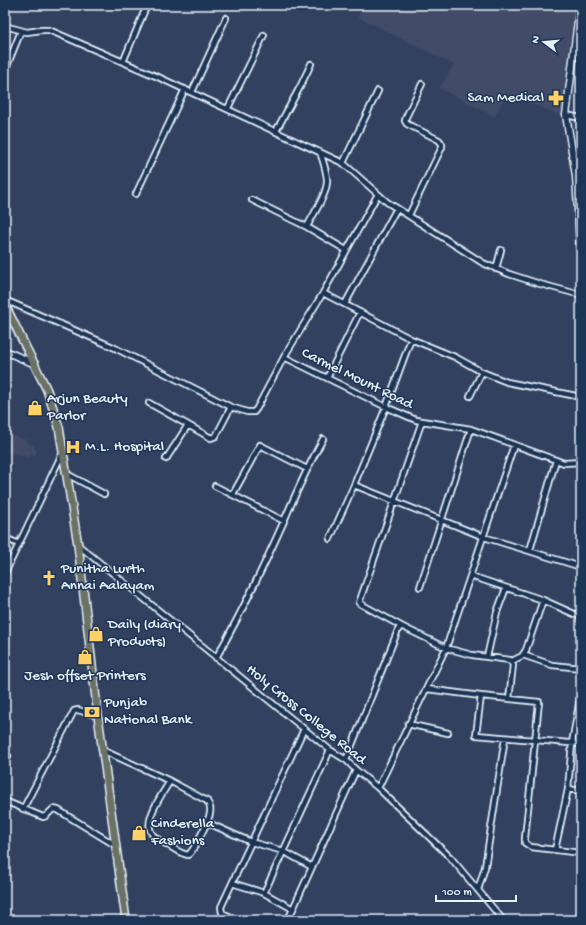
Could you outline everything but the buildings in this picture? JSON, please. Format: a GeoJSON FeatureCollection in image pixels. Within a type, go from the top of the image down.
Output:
{"type":"FeatureCollection","features":[{"type":"Feature","properties":{"kind":"main road"},"geometry":{"type":"LineString","coordinates":[[5,305],[47,390],[59,427],[78,545],[102,750],[126,920]]}},
{"type":"Feature","properties":{"kind":"street"},"geometry":{"type":"LineString","coordinates":[[123,62],[147,5]]}},
{"type":"Feature","properties":{"kind":"street"},"geometry":{"type":"LineString","coordinates":[[580,5],[566,115],[576,176],[580,221],[581,263]]}},
{"type":"Feature","properties":{"kind":"street"},"geometry":{"type":"LineString","coordinates":[[192,92],[226,18]]}},
{"type":"Feature","properties":{"kind":"street"},"geometry":{"type":"LineString","coordinates":[[5,26],[26,32],[49,30],[228,108],[343,162],[378,194],[397,208],[462,251],[483,263],[540,284],[581,295]]}},
{"type":"Feature","properties":{"kind":"street"},"geometry":{"type":"LineString","coordinates":[[5,71],[21,31]]}},
{"type":"Feature","properties":{"kind":"street"},"geometry":{"type":"LineString","coordinates":[[228,108],[264,35]]}},
{"type":"Feature","properties":{"kind":"street"},"geometry":{"type":"LineString","coordinates":[[276,131],[311,64]]}},
{"type":"Feature","properties":{"kind":"street"},"geometry":{"type":"LineString","coordinates":[[409,215],[442,147],[439,140],[407,124],[405,121],[422,84]]}},
{"type":"Feature","properties":{"kind":"street"},"geometry":{"type":"LineString","coordinates":[[136,194],[185,89]]}},
{"type":"Feature","properties":{"kind":"street"},"geometry":{"type":"LineString","coordinates":[[343,162],[378,91]]}},
{"type":"Feature","properties":{"kind":"street"},"geometry":{"type":"LineString","coordinates":[[566,115],[581,118]]}},
{"type":"Feature","properties":{"kind":"street"},"geometry":{"type":"LineString","coordinates":[[307,227],[325,191],[327,180],[320,152]]}},
{"type":"Feature","properties":{"kind":"street"},"geometry":{"type":"LineString","coordinates":[[284,357],[323,293],[378,194]]}},
{"type":"Feature","properties":{"kind":"street"},"geometry":{"type":"LineString","coordinates":[[252,200],[307,227],[346,250]]}},
{"type":"Feature","properties":{"kind":"street"},"geometry":{"type":"LineString","coordinates":[[345,304],[397,208]]}},
{"type":"Feature","properties":{"kind":"street"},"geometry":{"type":"LineString","coordinates":[[496,269],[501,250]]}},
{"type":"Feature","properties":{"kind":"street"},"geometry":{"type":"LineString","coordinates":[[323,293],[411,339],[455,357],[482,372],[507,382],[581,398]]}},
{"type":"Feature","properties":{"kind":"street","name":"Carmel Mount Road"},"geometry":{"type":"LineString","coordinates":[[5,300],[113,347],[231,408],[247,412],[256,410],[284,357],[416,420],[471,429],[564,463],[581,462]]}},
{"type":"Feature","properties":{"kind":"street"},"geometry":{"type":"LineString","coordinates":[[327,378],[360,312]]}},
{"type":"Feature","properties":{"kind":"street"},"geometry":{"type":"LineString","coordinates":[[330,539],[386,407],[411,339]]}},
{"type":"Feature","properties":{"kind":"street"},"geometry":{"type":"LineString","coordinates":[[5,350],[35,364]]}},
{"type":"Feature","properties":{"kind":"street"},"geometry":{"type":"LineString","coordinates":[[470,396],[482,372]]}},
{"type":"Feature","properties":{"kind":"street"},"geometry":{"type":"LineString","coordinates":[[149,403],[209,438],[214,437],[231,408]]}},
{"type":"Feature","properties":{"kind":"street"},"geometry":{"type":"LineString","coordinates":[[422,421],[359,603],[446,648],[472,655],[508,659],[512,661]]}},
{"type":"Feature","properties":{"kind":"street"},"geometry":{"type":"LineString","coordinates":[[166,459],[188,425]]}},
{"type":"Feature","properties":{"kind":"street"},"geometry":{"type":"LineString","coordinates":[[420,587],[471,429]]}},
{"type":"Feature","properties":{"kind":"street"},"geometry":{"type":"LineString","coordinates":[[216,658],[239,618],[307,468],[323,439]]}},
{"type":"Feature","properties":{"kind":"street"},"geometry":{"type":"LineString","coordinates":[[233,494],[260,445],[307,468]]}},
{"type":"Feature","properties":{"kind":"street"},"geometry":{"type":"LineString","coordinates":[[378,788],[446,648],[514,445]]}},
{"type":"Feature","properties":{"kind":"street"},"geometry":{"type":"LineString","coordinates":[[5,573],[63,451]]}},
{"type":"Feature","properties":{"kind":"street"},"geometry":{"type":"LineString","coordinates":[[530,550],[556,460]]}},
{"type":"Feature","properties":{"kind":"street"},"geometry":{"type":"LineString","coordinates":[[67,474],[104,494]]}},
{"type":"Feature","properties":{"kind":"street"},"geometry":{"type":"LineString","coordinates":[[354,485],[484,537],[581,565]]}},
{"type":"Feature","properties":{"kind":"street"},"geometry":{"type":"LineString","coordinates":[[215,486],[284,521]]}},
{"type":"Feature","properties":{"kind":"street"},"geometry":{"type":"LineString","coordinates":[[5,538],[19,544]]}},
{"type":"Feature","properties":{"kind":"street","name":"Holy Cross College Road"},"geometry":{"type":"LineString","coordinates":[[78,545],[330,750],[346,760],[378,788],[451,858],[503,920]]}},
{"type":"Feature","properties":{"kind":"street"},"geometry":{"type":"LineString","coordinates":[[471,576],[543,600],[581,617]]}},
{"type":"Feature","properties":{"kind":"street"},"geometry":{"type":"LineString","coordinates":[[487,656],[497,612],[506,588]]}},
{"type":"Feature","properties":{"kind":"street"},"geometry":{"type":"LineString","coordinates":[[512,661],[523,655],[526,650],[543,600]]}},
{"type":"Feature","properties":{"kind":"street"},"geometry":{"type":"LineString","coordinates":[[346,760],[398,630],[401,627],[406,628]]}},
{"type":"Feature","properties":{"kind":"street"},"geometry":{"type":"LineString","coordinates":[[523,655],[552,665],[581,668]]}},
{"type":"Feature","properties":{"kind":"street"},"geometry":{"type":"LineString","coordinates":[[509,699],[513,665],[512,661]]}},
{"type":"Feature","properties":{"kind":"street"},"geometry":{"type":"LineString","coordinates":[[427,688],[481,696],[539,702],[534,740],[525,844],[531,847],[581,853]]}},
{"type":"Feature","properties":{"kind":"street"},"geometry":{"type":"LineString","coordinates":[[555,850],[568,789],[572,743],[581,693]]}},
{"type":"Feature","properties":{"kind":"street"},"geometry":{"type":"LineString","coordinates":[[481,696],[476,735],[581,744]]}},
{"type":"Feature","properties":{"kind":"street"},"geometry":{"type":"LineString","coordinates":[[24,809],[73,712],[78,710],[98,716]]}},
{"type":"Feature","properties":{"kind":"street"},"geometry":{"type":"LineString","coordinates":[[408,724],[448,733]]}},
{"type":"Feature","properties":{"kind":"street"},"geometry":{"type":"LineString","coordinates":[[238,920],[222,913],[221,910],[232,883],[304,729]]}},
{"type":"Feature","properties":{"kind":"street"},"geometry":{"type":"LineString","coordinates":[[478,890],[485,867],[505,738]]}},
{"type":"Feature","properties":{"kind":"street"},"geometry":{"type":"LineString","coordinates":[[102,750],[170,781],[207,801],[211,805],[210,813],[194,849],[188,855],[183,854],[152,835],[150,820],[152,812],[170,781]]}},
{"type":"Feature","properties":{"kind":"street"},"geometry":{"type":"LineString","coordinates":[[264,893],[330,750]]}},
{"type":"Feature","properties":{"kind":"street"},"geometry":{"type":"LineString","coordinates":[[5,762],[8,756]]}},
{"type":"Feature","properties":{"kind":"street"},"geometry":{"type":"LineString","coordinates":[[288,920],[356,770]]}},
{"type":"Feature","properties":{"kind":"street"},"geometry":{"type":"LineString","coordinates":[[568,789],[581,791]]}},
{"type":"Feature","properties":{"kind":"street"},"geometry":{"type":"LineString","coordinates":[[5,801],[43,817],[53,809],[58,810],[115,845]]}},
{"type":"Feature","properties":{"kind":"street"},"geometry":{"type":"LineString","coordinates":[[206,822],[252,842],[283,851],[312,867]]}},
{"type":"Feature","properties":{"kind":"street"},"geometry":{"type":"LineString","coordinates":[[232,883],[264,893],[293,908]]}},
{"type":"Feature","properties":{"kind":"shaded area"},"geometry":{"type":"Polygon","coordinates":[[[364,5],[575,5],[562,116],[506,94],[495,117],[439,88],[454,65],[358,17],[364,5]]]}},
{"type":"Feature","properties":{"kind":"shaded area"},"geometry":{"type":"Polygon","coordinates":[[[12,435],[27,440],[26,442],[35,445],[34,449],[37,450],[35,456],[30,454],[29,458],[6,451],[12,435]]]}},
{"type":"Feature","properties":{"kind":"place","name":"Sam Medical"},"geometry":{"type":"Point","coordinates":[556,98]}},
{"type":"Feature","properties":{"kind":"place","name":"Arjun Beauty Parlor"},"geometry":{"type":"Point","coordinates":[35,408]}},
{"type":"Feature","properties":{"kind":"place","name":"M.L. Hospital"},"geometry":{"type":"Point","coordinates":[73,447]}},
{"type":"Feature","properties":{"kind":"place","name":"Punitha Lurth Annai Aalayam"},"geometry":{"type":"Point","coordinates":[49,578]}},
{"type":"Feature","properties":{"kind":"place","name":"Daily (diary Products)"},"geometry":{"type":"Point","coordinates":[96,634]}},
{"type":"Feature","properties":{"kind":"place","name":"Jesh offset Printers"},"geometry":{"type":"Point","coordinates":[85,657]}},
{"type":"Feature","properties":{"kind":"place","name":"Punjab National Bank"},"geometry":{"type":"Point","coordinates":[92,712]}},
{"type":"Feature","properties":{"kind":"place","name":"Cinderella Fashions"},"geometry":{"type":"Point","coordinates":[139,833]}}]}
